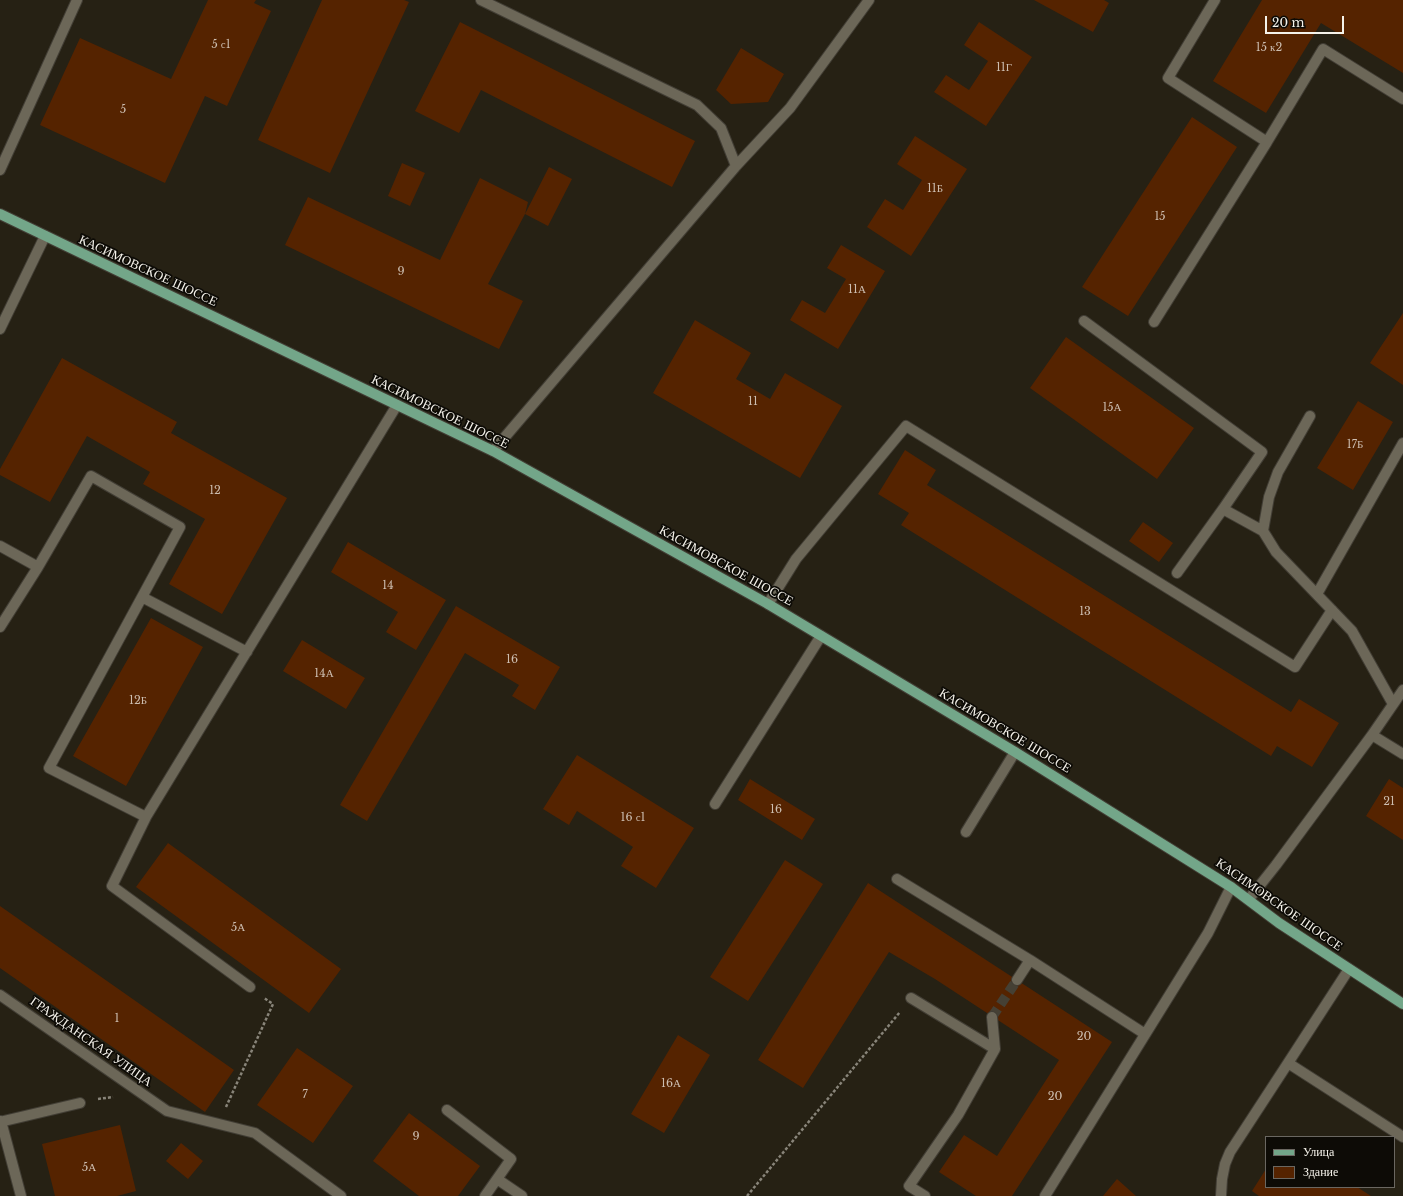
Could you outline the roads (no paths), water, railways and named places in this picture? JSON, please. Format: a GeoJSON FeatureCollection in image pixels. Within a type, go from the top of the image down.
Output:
{"type":"FeatureCollection","features":[{"type":"Feature","properties":{"kind":"main road","name":"КАСИМОВСКОЕ ШОССЕ"},"geometry":{"type":"LineString","coordinates":[[0,214],[493,451],[768,604],[1015,752],[1231,886],[1279,923],[1403,1004]]}},
{"type":"Feature","properties":{"kind":"street"},"geometry":{"type":"LineString","coordinates":[[0,170],[77,0]]}},
{"type":"Feature","properties":{"kind":"street"},"geometry":{"type":"LineString","coordinates":[[481,0],[697,105],[721,128],[736,166]]}},
{"type":"Feature","properties":{"kind":"street"},"geometry":{"type":"LineString","coordinates":[[493,451],[736,166],[790,108],[869,0]]}},
{"type":"Feature","properties":{"kind":"street"},"geometry":{"type":"LineString","coordinates":[[1215,0],[1168,78],[1267,142]]}},
{"type":"Feature","properties":{"kind":"street"},"geometry":{"type":"LineString","coordinates":[[1154,322],[1267,142],[1323,49],[1403,99]]}},
{"type":"Feature","properties":{"kind":"street"},"geometry":{"type":"LineString","coordinates":[[0,329],[45,236]]}},
{"type":"Feature","properties":{"kind":"street"},"geometry":{"type":"LineString","coordinates":[[1084,321],[1262,452],[1177,573]]}},
{"type":"Feature","properties":{"kind":"street"},"geometry":{"type":"LineString","coordinates":[[250,987],[112,886],[146,817],[397,405]]}},
{"type":"Feature","properties":{"kind":"street"},"geometry":{"type":"LineString","coordinates":[[1263,531],[1269,497],[1278,472],[1310,416]]}},
{"type":"Feature","properties":{"kind":"street"},"geometry":{"type":"LineString","coordinates":[[768,604],[796,559],[906,426],[1295,666],[1332,610]]}},
{"type":"Feature","properties":{"kind":"street"},"geometry":{"type":"LineString","coordinates":[[1317,594],[1403,443]]}},
{"type":"Feature","properties":{"kind":"street"},"geometry":{"type":"LineString","coordinates":[[0,627],[38,567],[91,476],[180,527],[49,768],[146,817]]}},
{"type":"Feature","properties":{"kind":"street"},"geometry":{"type":"LineString","coordinates":[[1223,509],[1263,531],[1276,552],[1352,630],[1393,704]]}},
{"type":"Feature","properties":{"kind":"street"},"geometry":{"type":"LineString","coordinates":[[0,546],[38,567]]}},
{"type":"Feature","properties":{"kind":"street"},"geometry":{"type":"LineString","coordinates":[[142,597],[247,652]]}},
{"type":"Feature","properties":{"kind":"street"},"geometry":{"type":"LineString","coordinates":[[715,804],[821,636]]}},
{"type":"Feature","properties":{"kind":"street"},"geometry":{"type":"LineString","coordinates":[[1248,899],[1276,865],[1372,736],[1403,690]]}},
{"type":"Feature","properties":{"kind":"street"},"geometry":{"type":"LineString","coordinates":[[1372,736],[1403,754]]}},
{"type":"Feature","properties":{"kind":"street"},"geometry":{"type":"LineString","coordinates":[[966,832],[1015,752]]}},
{"type":"Feature","properties":{"kind":"street"},"geometry":{"type":"LineString","coordinates":[[897,879],[1030,960],[1145,1034]]}},
{"type":"Feature","properties":{"kind":"street"},"geometry":{"type":"LineString","coordinates":[[1045,1196],[1208,933],[1231,886]]}},
{"type":"Feature","properties":{"kind":"street"},"geometry":{"type":"LineString","coordinates":[[1017,980],[1030,960]]}},
{"type":"Feature","properties":{"kind":"street"},"geometry":{"type":"LineString","coordinates":[[1221,1196],[1225,1164],[1230,1152],[1349,969]]}},
{"type":"Feature","properties":{"kind":"street","name":"ГРАЖДАНСКАЯ УЛИЦА"},"geometry":{"type":"LineString","coordinates":[[0,995],[167,1111],[255,1133],[341,1196]]}},
{"type":"Feature","properties":{"kind":"street"},"geometry":{"type":"LineString","coordinates":[[911,998],[994,1049]]}},
{"type":"Feature","properties":{"kind":"street"},"geometry":{"type":"LineString","coordinates":[[925,1196],[909,1186],[958,1115],[994,1049],[992,1017]]}},
{"type":"Feature","properties":{"kind":"street"},"geometry":{"type":"LineString","coordinates":[[1288,1063],[1403,1137]]}},
{"type":"Feature","properties":{"kind":"street"},"geometry":{"type":"LineString","coordinates":[[21,1196],[1,1122],[80,1103]]}},
{"type":"Feature","properties":{"kind":"street"},"geometry":{"type":"LineString","coordinates":[[447,1110],[511,1159],[485,1196]]}},
{"type":"Feature","properties":{"kind":"street"},"geometry":{"type":"LineString","coordinates":[[497,1178],[522,1196]]}},
{"type":"Feature","properties":{"kind":"tunnel"},"geometry":{"type":"LineString","coordinates":[[992,1017],[1017,980]]}}]}
